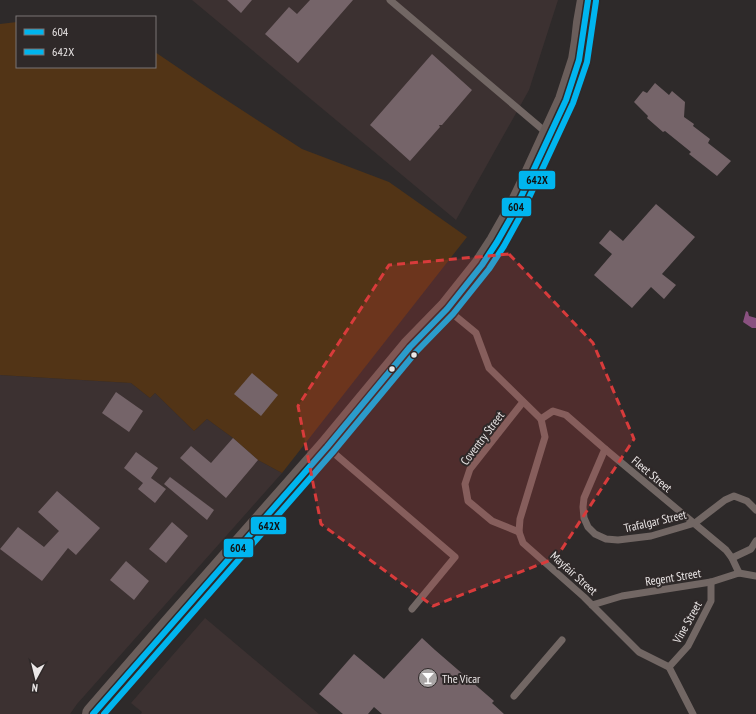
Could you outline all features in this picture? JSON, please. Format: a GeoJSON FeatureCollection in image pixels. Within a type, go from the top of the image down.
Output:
{"type":"FeatureCollection","features":[{"type":"Feature","properties":{"kind":"main road"},"geometry":{"type":"LineString","coordinates":[[93,714],[172,622],[327,447],[410,347],[447,309],[478,270],[497,242],[514,212],[566,100],[578,60],[588,0]]}},
{"type":"Feature","properties":{"kind":"lane"},"geometry":{"type":"LineString","coordinates":[[390,0],[550,136]]}},
{"type":"Feature","properties":{"kind":"lane"},"geometry":{"type":"LineString","coordinates":[[447,309],[476,333],[489,368],[541,419],[545,437],[520,520],[518,532]]}},
{"type":"Feature","properties":{"kind":"lane","name":"Coventry Street"},"geometry":{"type":"LineString","coordinates":[[518,532],[492,522],[468,501],[465,484],[470,469],[523,402]]}},
{"type":"Feature","properties":{"kind":"lane","name":"Fleet Street"},"geometry":{"type":"LineString","coordinates":[[541,419],[553,411],[566,414],[605,449],[726,550],[732,558],[738,573]]}},
{"type":"Feature","properties":{"kind":"lane"},"geometry":{"type":"LineString","coordinates":[[327,447],[455,557],[412,609]]}},
{"type":"Feature","properties":{"kind":"lane","name":"Trafalgar Street"},"geometry":{"type":"LineString","coordinates":[[605,449],[584,498],[584,518],[588,527],[595,534],[606,539],[618,540],[651,536],[695,523]]}},
{"type":"Feature","properties":{"kind":"lane"},"geometry":{"type":"LineString","coordinates":[[695,523],[725,500],[734,496],[747,501],[756,510]]}},
{"type":"Feature","properties":{"kind":"lane","name":"Mayfair Street"},"geometry":{"type":"LineString","coordinates":[[518,532],[523,543],[584,597],[639,652],[669,667]]}},
{"type":"Feature","properties":{"kind":"lane"},"geometry":{"type":"LineString","coordinates":[[732,558],[751,549],[756,541]]}},
{"type":"Feature","properties":{"kind":"lane","name":"Regent Street"},"geometry":{"type":"LineString","coordinates":[[592,605],[622,596],[711,582],[738,573],[756,576]]}},
{"type":"Feature","properties":{"kind":"lane","name":"Vine Street"},"geometry":{"type":"LineString","coordinates":[[669,667],[688,646],[711,601],[711,582]]}},
{"type":"Feature","properties":{"kind":"lane"},"geometry":{"type":"LineString","coordinates":[[514,696],[562,640]]}},
{"type":"Feature","properties":{"kind":"lane"},"geometry":{"type":"LineString","coordinates":[[669,667],[693,714]]}},
{"type":"Feature","properties":{"kind":"highlighted area"},"geometry":{"type":"Polygon","coordinates":[[[509,254],[593,343],[634,439],[556,558],[433,606],[321,524],[298,406],[389,265],[509,254]]]}},
{"type":"Feature","properties":{"kind":"shaded area"},"geometry":{"type":"Polygon","coordinates":[[[192,0],[558,0],[529,90],[456,220],[192,0]]]}},
{"type":"Feature","properties":{"kind":"shaded area"},"geometry":{"type":"Polygon","coordinates":[[[16,22],[16,68],[156,68],[156,53],[302,149],[389,182],[467,237],[282,473],[258,460],[233,438],[207,419],[194,431],[155,393],[150,398],[131,383],[0,375],[0,24],[16,22]]]}},
{"type":"Feature","properties":{"kind":"shaded area"},"geometry":{"type":"Polygon","coordinates":[[[746,311],[748,312],[749,316],[756,318],[756,328],[752,328],[743,322],[746,311]]]}},
{"type":"Feature","properties":{"kind":"shaded area"},"geometry":{"type":"Polygon","coordinates":[[[0,375],[131,383],[150,398],[155,393],[194,431],[207,419],[233,438],[258,460],[282,473],[77,704],[70,714],[0,714],[0,375]]]}},
{"type":"Feature","properties":{"kind":"shaded area"},"geometry":{"type":"Polygon","coordinates":[[[205,618],[319,714],[141,714],[142,712],[131,703],[205,618]]]}},
{"type":"Feature","properties":{"kind":"building"},"geometry":{"type":"Polygon","coordinates":[[[227,0],[252,0],[241,13],[227,0]]]}},
{"type":"Feature","properties":{"kind":"building"},"geometry":{"type":"Polygon","coordinates":[[[310,0],[353,0],[298,63],[265,34],[289,7],[297,14],[310,0]]]}},
{"type":"Feature","properties":{"kind":"building"},"geometry":{"type":"Polygon","coordinates":[[[432,54],[472,90],[442,125],[439,125],[440,127],[410,161],[370,125],[432,54]]]}},
{"type":"Feature","properties":{"kind":"building"},"geometry":{"type":"Polygon","coordinates":[[[655,83],[669,95],[672,91],[685,102],[684,117],[710,139],[708,143],[731,161],[717,176],[689,154],[691,152],[665,131],[663,132],[647,118],[648,116],[634,102],[643,91],[647,93],[655,83]]]}},
{"type":"Feature","properties":{"kind":"building"},"geometry":{"type":"Polygon","coordinates":[[[656,204],[695,237],[662,274],[676,285],[664,299],[651,287],[632,308],[594,275],[612,254],[599,243],[610,230],[623,241],[656,204]]]}},
{"type":"Feature","properties":{"kind":"building"},"geometry":{"type":"Polygon","coordinates":[[[252,373],[278,395],[261,416],[234,394],[252,373]]]}},
{"type":"Feature","properties":{"kind":"building"},"geometry":{"type":"Polygon","coordinates":[[[116,392],[143,411],[129,432],[102,413],[116,392]]]}},
{"type":"Feature","properties":{"kind":"building"},"geometry":{"type":"Polygon","coordinates":[[[233,438],[258,460],[226,498],[180,458],[191,446],[211,463],[233,438]]]}},
{"type":"Feature","properties":{"kind":"building"},"geometry":{"type":"Polygon","coordinates":[[[136,452],[158,468],[151,478],[166,489],[155,503],[138,489],[143,483],[124,468],[136,452]]]}},
{"type":"Feature","properties":{"kind":"building"},"geometry":{"type":"Polygon","coordinates":[[[170,477],[214,510],[207,520],[164,484],[170,477]]]}},
{"type":"Feature","properties":{"kind":"building"},"geometry":{"type":"Polygon","coordinates":[[[57,491],[100,528],[76,555],[68,548],[42,581],[0,549],[18,527],[44,547],[59,531],[38,512],[57,491]]]}},
{"type":"Feature","properties":{"kind":"building"},"geometry":{"type":"Polygon","coordinates":[[[172,522],[188,536],[166,563],[149,549],[172,522]]]}},
{"type":"Feature","properties":{"kind":"building"},"geometry":{"type":"Polygon","coordinates":[[[126,561],[149,581],[134,600],[110,580],[126,561]]]}},
{"type":"Feature","properties":{"kind":"building","name":"The Vicar"},"geometry":{"type":"Polygon","coordinates":[[[422,638],[494,701],[492,703],[504,714],[382,714],[374,707],[368,714],[343,714],[319,694],[354,654],[384,679],[422,638]]]}},
{"type":"Feature","properties":{"kind":"transit line","name":"604"},"geometry":{"type":"LineString","coordinates":[[93,714],[327,447],[410,347],[447,309],[482,265],[514,212],[566,100],[579,60],[588,0]]}},
{"type":"Feature","properties":{"kind":"transit line","name":"642X"},"geometry":{"type":"LineString","coordinates":[[104,714],[333,452],[416,352],[453,314],[489,269],[521,215],[573,103],[587,62],[596,1]]}},
{"type":"Feature","properties":{"kind":"place","name":"The Vicar"},"geometry":{"type":"Point","coordinates":[428,678]}}]}
